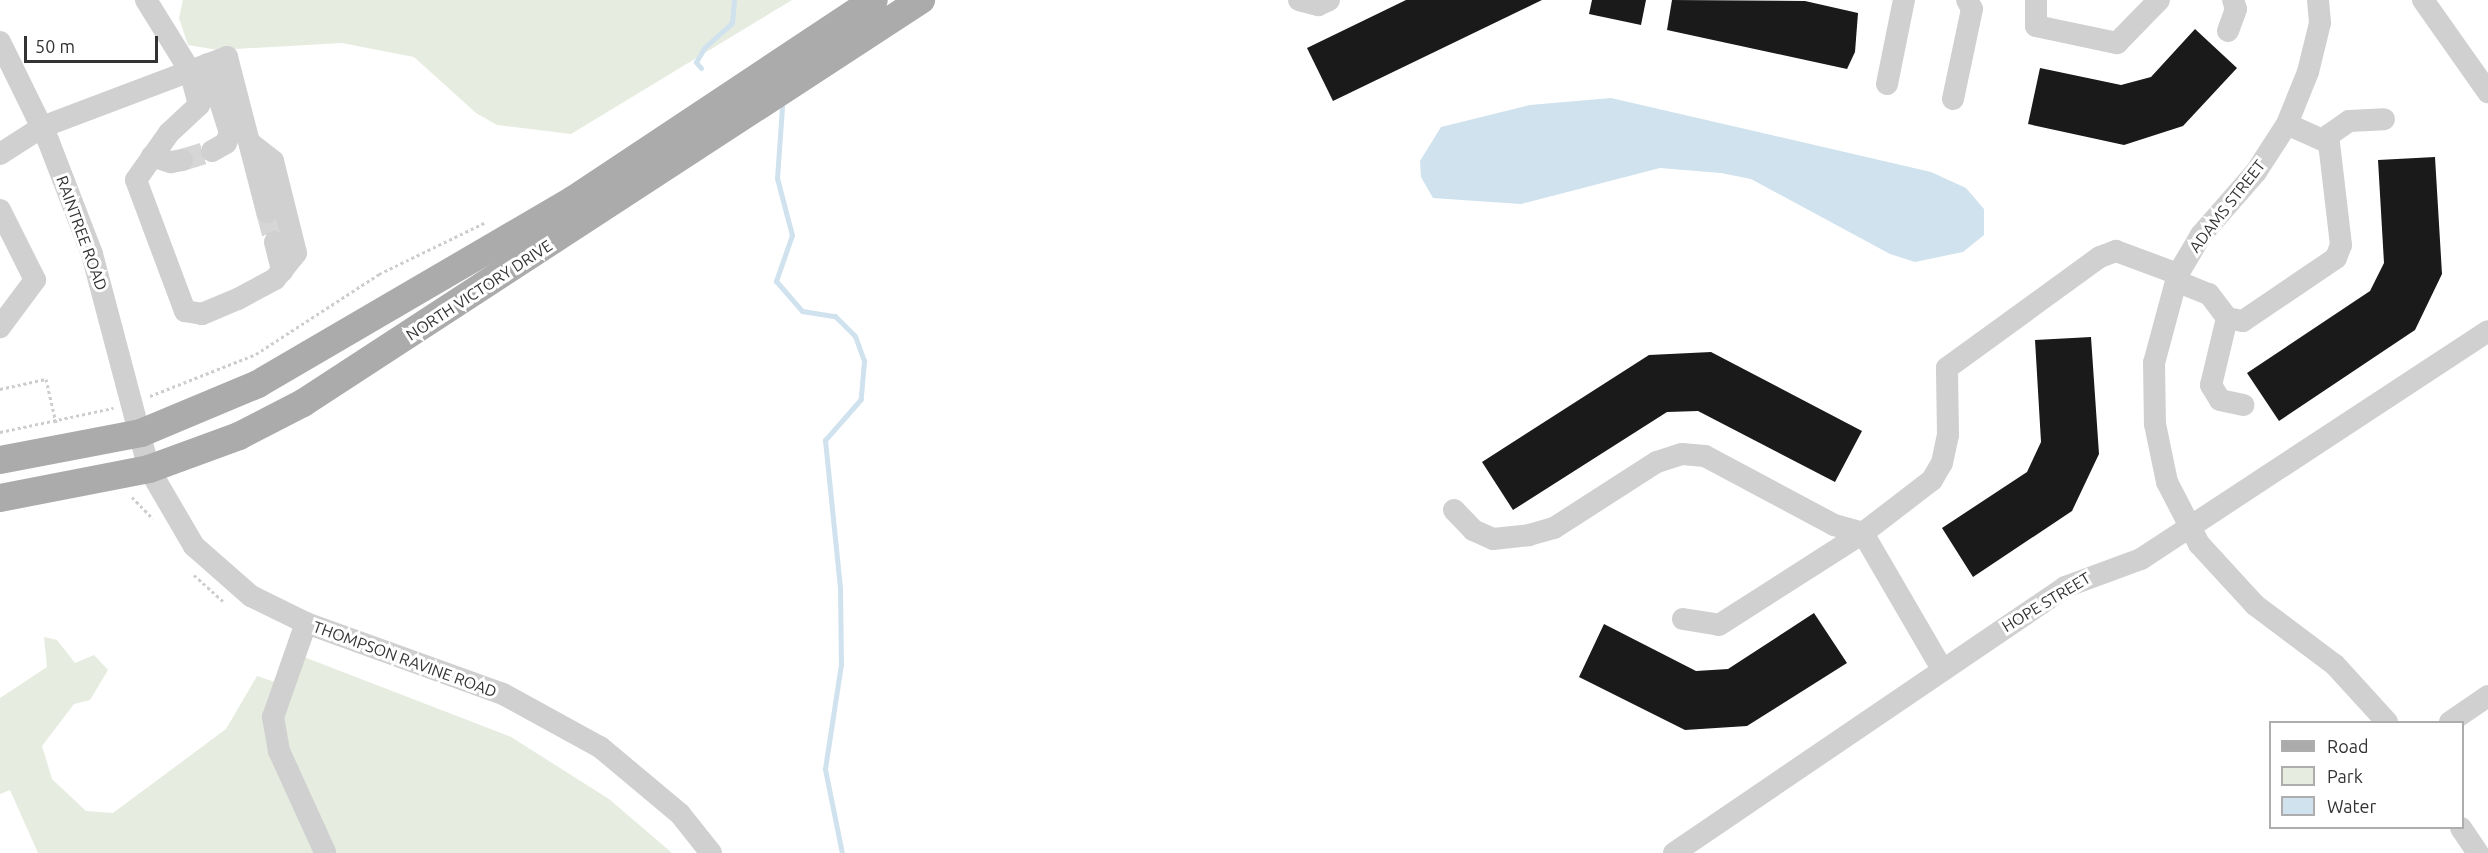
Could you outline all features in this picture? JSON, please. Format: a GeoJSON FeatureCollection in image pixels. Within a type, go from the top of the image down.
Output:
{"type":"FeatureCollection","features":[{"type":"Feature","properties":{"kind":"main road","name":"NORTH VICTORY DRIVE"},"geometry":{"type":"LineString","coordinates":[[0,498],[149,469],[239,436],[303,403],[580,210],[874,0]]}},
{"type":"Feature","properties":{"kind":"main road","name":"NORTH VICTORY DRIVE"},"geometry":{"type":"LineString","coordinates":[[0,460],[141,433],[258,384],[580,210],[921,0]]}},
{"type":"Feature","properties":{"kind":"street"},"geometry":{"type":"LineString","coordinates":[[146,0],[208,64],[251,144],[267,212]]}},
{"type":"Feature","properties":{"kind":"street"},"geometry":{"type":"LineString","coordinates":[[1299,0],[1318,5],[1329,0]]}},
{"type":"Feature","properties":{"kind":"street"},"geometry":{"type":"LineString","coordinates":[[1887,84],[1904,0]]}},
{"type":"Feature","properties":{"kind":"street"},"geometry":{"type":"LineString","coordinates":[[1953,99],[1972,9],[1967,0]]}},
{"type":"Feature","properties":{"kind":"street"},"geometry":{"type":"LineString","coordinates":[[2036,0],[2036,26],[2117,43],[2159,0]]}},
{"type":"Feature","properties":{"kind":"street"},"geometry":{"type":"LineString","coordinates":[[2228,31],[2236,9],[2233,0]]}},
{"type":"Feature","properties":{"kind":"street","name":"ADAMS STREET"},"geometry":{"type":"LineString","coordinates":[[2318,0],[2320,23],[2308,72],[2287,124],[2256,172],[2201,235],[2177,277],[2154,363],[2155,424],[2167,482],[2188,527],[2222,573],[2335,665],[2385,721]]}},
{"type":"Feature","properties":{"kind":"street"},"geometry":{"type":"LineString","coordinates":[[2423,0],[2488,92]]}},
{"type":"Feature","properties":{"kind":"street","name":"RAINTREE ROAD"},"geometry":{"type":"LineString","coordinates":[[0,42],[42,127],[92,254],[141,433]]}},
{"type":"Feature","properties":{"kind":"street"},"geometry":{"type":"LineString","coordinates":[[0,154],[42,127],[208,64]]}},
{"type":"Feature","properties":{"kind":"street"},"geometry":{"type":"LineString","coordinates":[[208,64],[230,133],[226,143],[212,151]]}},
{"type":"Feature","properties":{"kind":"street"},"geometry":{"type":"LineString","coordinates":[[208,64],[199,105],[152,156],[136,180],[185,311],[202,314],[238,299],[282,271],[296,253],[283,191],[273,161],[251,144]]}},
{"type":"Feature","properties":{"kind":"street"},"geometry":{"type":"LineString","coordinates":[[1683,619],[1719,625],[1863,533],[1932,480],[1942,463],[1948,435],[1944,383],[1947,368],[1962,354],[2116,251],[2177,277],[2209,294],[2227,318],[2243,321],[2336,258],[2341,245],[2329,135],[2349,121],[2384,119]]}},
{"type":"Feature","properties":{"kind":"street"},"geometry":{"type":"LineString","coordinates":[[2287,124],[2329,143]]}},
{"type":"Feature","properties":{"kind":"street"},"geometry":{"type":"LineString","coordinates":[[152,156],[182,160]]}},
{"type":"Feature","properties":{"kind":"street"},"geometry":{"type":"LineString","coordinates":[[2,320],[35,280],[3,224]]}},
{"type":"Feature","properties":{"kind":"street"},"geometry":{"type":"LineString","coordinates":[[275,242],[282,271]]}},
{"type":"Feature","properties":{"kind":"street"},"geometry":{"type":"LineString","coordinates":[[2227,318],[2211,385],[2220,400],[2244,405]]}},
{"type":"Feature","properties":{"kind":"street","name":"HOPE STREET"},"geometry":{"type":"LineString","coordinates":[[1674,853],[2065,587],[2141,559],[2488,331]]}},
{"type":"Feature","properties":{"kind":"street","name":"THOMPSON RAVINE ROAD"},"geometry":{"type":"LineString","coordinates":[[141,433],[149,469],[185,532],[212,566],[251,597],[306,623],[503,694],[600,747],[680,814],[711,853]]}},
{"type":"Feature","properties":{"kind":"street"},"geometry":{"type":"LineString","coordinates":[[1454,510],[1473,530],[1493,539],[1529,535],[1554,528],[1657,462],[1682,454],[1705,456],[1834,525],[1863,533],[1942,669]]}},
{"type":"Feature","properties":{"kind":"street"},"geometry":{"type":"LineString","coordinates":[[306,623],[273,717],[279,751],[325,852]]}},
{"type":"Feature","properties":{"kind":"street"},"geometry":{"type":"LineString","coordinates":[[2453,721],[2488,696]]}},
{"type":"Feature","properties":{"kind":"street"},"geometry":{"type":"LineString","coordinates":[[2462,829],[2478,853]]}},
{"type":"Feature","properties":{"kind":"path"},"geometry":{"type":"LineString","coordinates":[[0,432],[56,423],[133,402],[256,354],[380,274],[487,222]]}},
{"type":"Feature","properties":{"kind":"path"},"geometry":{"type":"LineString","coordinates":[[0,389],[46,379],[56,423]]}},
{"type":"Feature","properties":{"kind":"green space"},"geometry":{"type":"Polygon","coordinates":[[[183,0],[792,0],[571,134],[497,125],[476,113],[414,57],[342,43],[218,50],[188,45],[179,18],[183,0]]]}},
{"type":"Feature","properties":{"kind":"green space"},"geometry":{"type":"Polygon","coordinates":[[[44,637],[57,640],[75,663],[94,655],[108,670],[90,700],[74,704],[42,746],[52,779],[86,811],[113,813],[226,729],[257,676],[293,688],[304,657],[511,737],[609,799],[672,853],[38,853],[10,790],[0,794],[0,698],[47,667],[44,637]]]}},
{"type":"Feature","properties":{"kind":"water"},"geometry":{"type":"Polygon","coordinates":[[[1611,98],[1931,172],[1966,188],[1984,209],[1984,235],[1963,252],[1915,262],[1890,254],[1751,179],[1721,173],[1660,168],[1521,204],[1433,198],[1421,177],[1420,161],[1441,127],[1530,105],[1611,98]]]}},
{"type":"Feature","properties":{"kind":"building"},"geometry":{"type":"Polygon","coordinates":[[[1406,0],[1542,0],[1333,101],[1307,48],[1406,0]]]}},
{"type":"Feature","properties":{"kind":"building"},"geometry":{"type":"Polygon","coordinates":[[[1592,0],[1646,0],[1641,25],[1589,14],[1592,0]]]}},
{"type":"Feature","properties":{"kind":"building"},"geometry":{"type":"Polygon","coordinates":[[[1672,0],[1805,1],[1858,13],[1855,52],[1847,69],[1667,30],[1672,0]]]}},
{"type":"Feature","properties":{"kind":"building"},"geometry":{"type":"Polygon","coordinates":[[[2195,29],[2237,68],[2183,126],[2124,145],[2028,124],[2040,68],[2121,85],[2151,77],[2195,29]]]}},
{"type":"Feature","properties":{"kind":"building"},"geometry":{"type":"Polygon","coordinates":[[[2435,157],[2442,274],[2415,330],[2279,421],[2247,373],[2370,291],[2384,263],[2378,160],[2435,157]]]}},
{"type":"Feature","properties":{"kind":"building"},"geometry":{"type":"Polygon","coordinates":[[[2091,337],[2099,454],[2072,511],[1973,577],[1942,528],[2027,472],[2041,442],[2035,340],[2091,337]]]}},
{"type":"Feature","properties":{"kind":"building"},"geometry":{"type":"Polygon","coordinates":[[[1711,352],[1862,431],[1835,482],[1698,411],[1667,412],[1513,510],[1482,462],[1649,355],[1711,352]]]}},
{"type":"Feature","properties":{"kind":"building"},"geometry":{"type":"Polygon","coordinates":[[[1814,613],[1847,663],[1747,726],[1685,730],[1579,677],[1604,624],[1696,671],[1728,669],[1814,613]]]}},
{"type":"Feature","properties":{"kind":"waterway"},"geometry":{"type":"LineString","coordinates":[[701,68],[696,62],[704,48],[732,23],[734,0]]}},
{"type":"Feature","properties":{"kind":"waterway"},"geometry":{"type":"LineString","coordinates":[[782,107],[777,178],[792,235],[776,281],[802,311],[835,316],[855,336],[864,361],[861,399],[825,440],[840,587],[841,664],[825,769],[842,853]]}},
{"type":"Feature","properties":{"kind":"tunnel"},"geometry":{"type":"LineString","coordinates":[[182,160],[212,151]]}},
{"type":"Feature","properties":{"kind":"tunnel"},"geometry":{"type":"LineString","coordinates":[[267,212],[275,242]]}}]}
